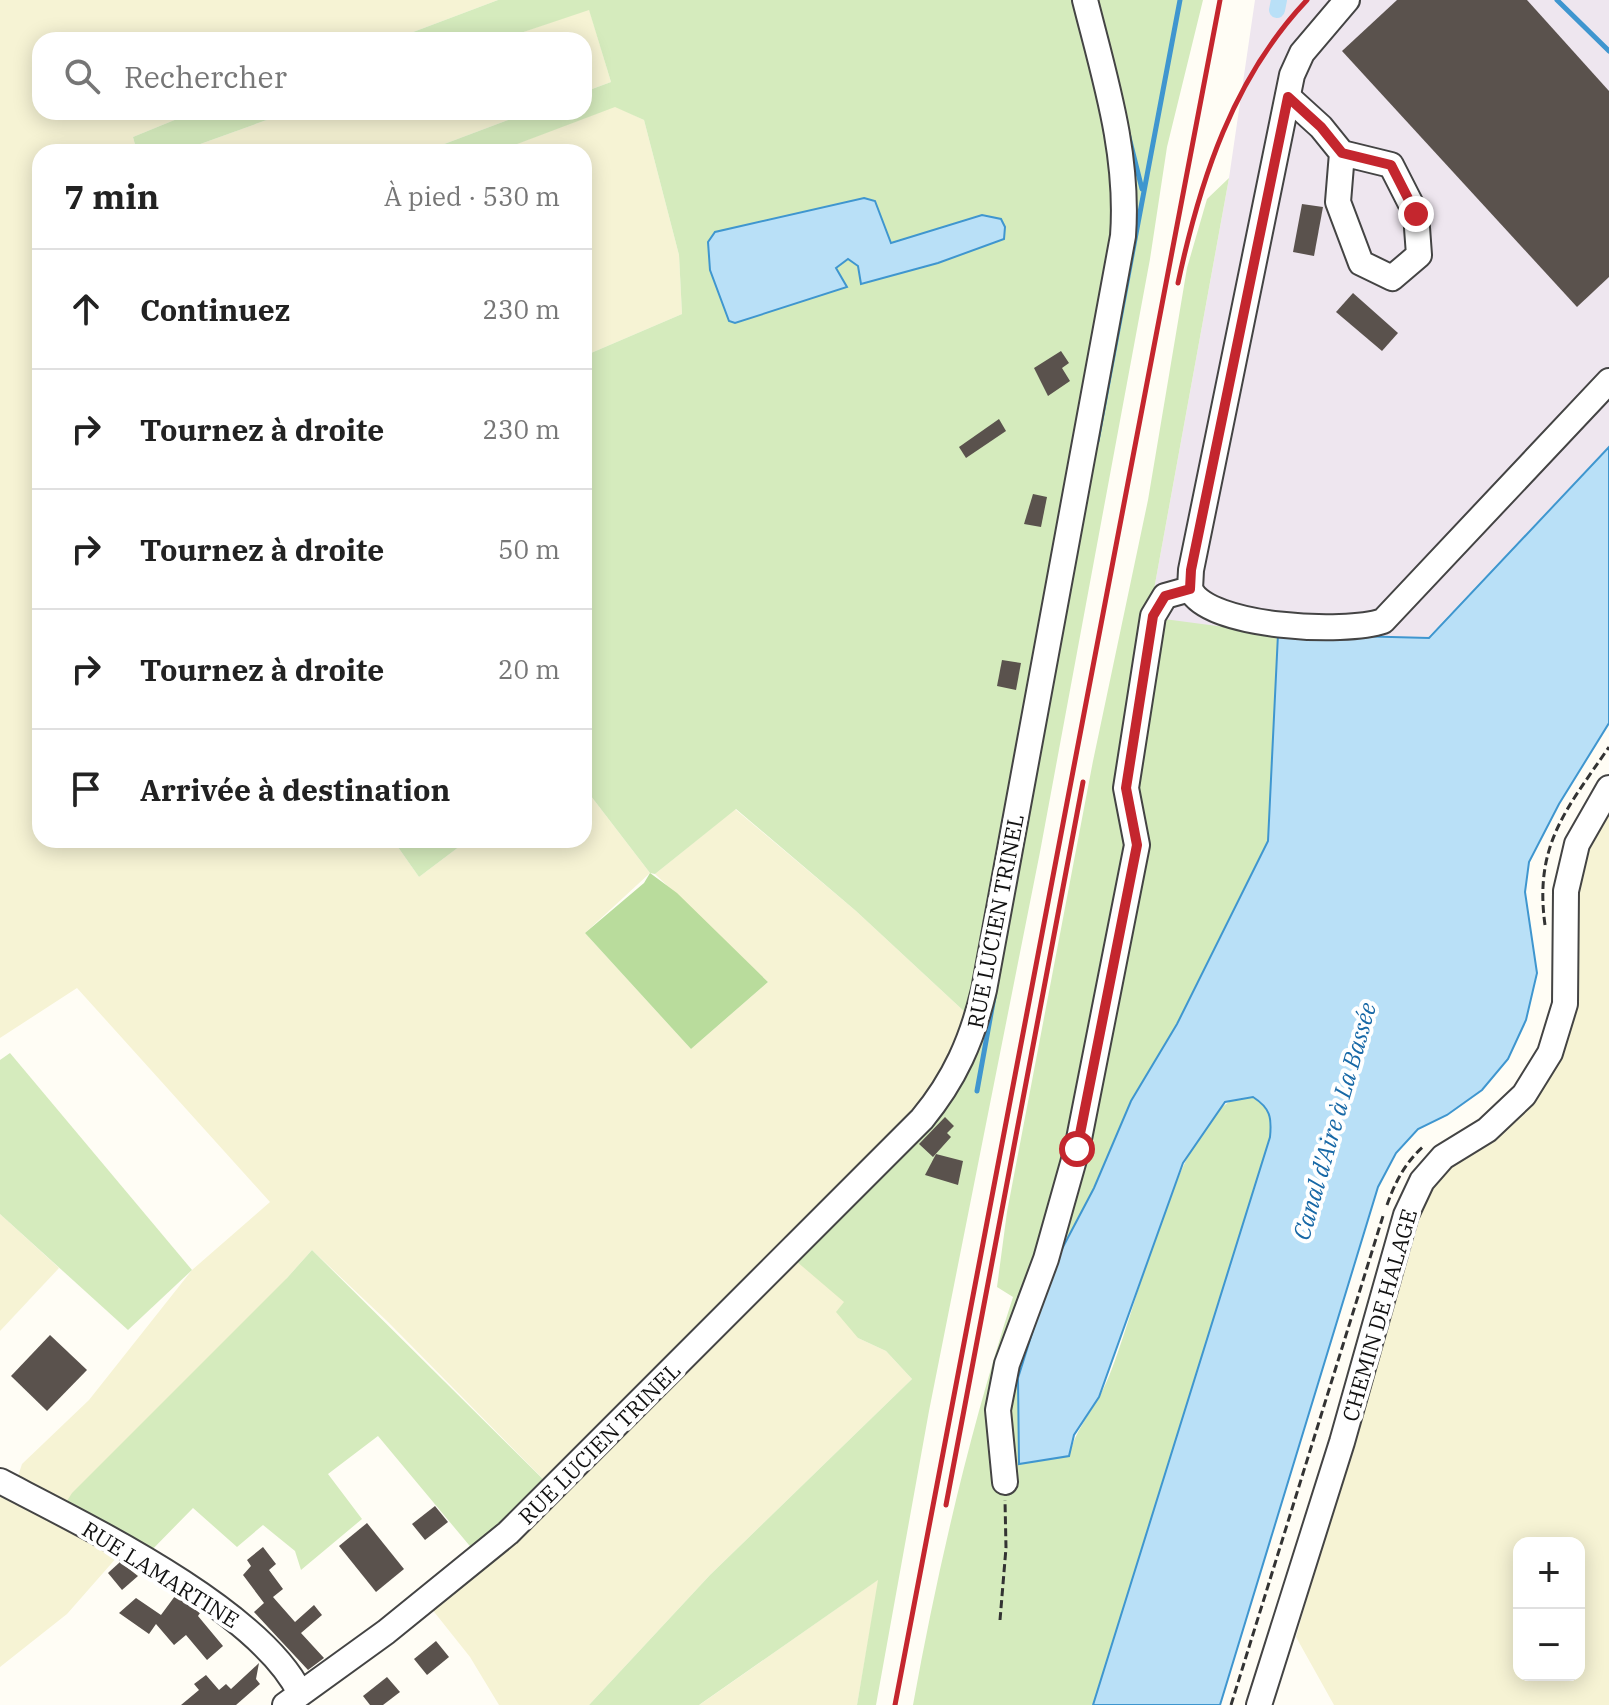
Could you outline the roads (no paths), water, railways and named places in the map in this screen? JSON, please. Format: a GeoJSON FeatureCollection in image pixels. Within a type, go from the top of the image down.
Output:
{"type":"FeatureCollection","features":[{"type":"Feature","properties":{"kind":"street","name":"RUE LUCIEN TRINEL"},"geometry":{"type":"LineString","coordinates":[[292,1699],[443,1588],[508,1533],[922,1119],[946,1089],[968,1049],[984,990],[1123,236],[1125,187],[1118,129],[1085,0]]}},
{"type":"Feature","properties":{"kind":"street"},"geometry":{"type":"LineString","coordinates":[[1347,0],[1302,53],[1288,97],[1191,570],[1190,589],[1200,603],[1211,609],[1271,622],[1348,629],[1383,621],[1609,381]]}},
{"type":"Feature","properties":{"kind":"street"},"geometry":{"type":"LineString","coordinates":[[1288,97],[1321,127],[1342,153],[1391,165],[1416,214],[1419,255],[1392,278],[1361,263],[1338,202],[1342,153]]}},
{"type":"Feature","properties":{"kind":"street"},"geometry":{"type":"LineString","coordinates":[[1005,1482],[998,1410],[1007,1364],[1046,1259],[1077,1149],[1137,845],[1126,788],[1153,616],[1165,596],[1190,589]]}},
{"type":"Feature","properties":{"kind":"street","name":"CHEMIN DE HALAGE"},"geometry":{"type":"LineString","coordinates":[[1259,1705],[1342,1442],[1406,1215],[1422,1181],[1443,1157],[1487,1130],[1524,1095],[1550,1053],[1565,1004],[1566,891],[1577,844],[1609,788]]}},
{"type":"Feature","properties":{"kind":"street","name":"RUE LAMARTINE"},"geometry":{"type":"LineString","coordinates":[[0,1481],[114,1540],[249,1630],[292,1677],[292,1699]]}},
{"type":"Feature","properties":{"kind":"water"},"geometry":{"type":"Polygon","coordinates":[[[864,198],[875,201],[891,243],[982,215],[1001,219],[1005,227],[1004,239],[938,263],[861,284],[858,266],[848,259],[836,268],[847,287],[735,323],[729,321],[710,270],[708,242],[715,232],[864,198]]]}},
{"type":"Feature","properties":{"kind":"water","name":"Canal d'Aire à La Bassée"},"geometry":{"type":"Polygon","coordinates":[[[1609,447],[1609,723],[1559,804],[1529,862],[1525,892],[1537,973],[1526,1020],[1508,1059],[1482,1090],[1447,1115],[1418,1129],[1396,1153],[1378,1187],[1220,1705],[1093,1705],[1270,1137],[1269,1114],[1259,1101],[1253,1097],[1225,1102],[1183,1163],[1099,1397],[1074,1435],[1069,1456],[1019,1464],[1018,1378],[1053,1266],[1094,1188],[1131,1101],[1177,1024],[1268,841],[1278,634],[1429,638],[1609,447]]]}},
{"type":"Feature","properties":{"kind":"waterway"},"geometry":{"type":"LineString","coordinates":[[1097,441],[1180,0]]}},
{"type":"Feature","properties":{"kind":"waterway"},"geometry":{"type":"LineString","coordinates":[[1277,10],[1279,0]]}},
{"type":"Feature","properties":{"kind":"waterway"},"geometry":{"type":"LineString","coordinates":[[1557,0],[1609,51]]}},
{"type":"Feature","properties":{"kind":"waterway"},"geometry":{"type":"LineString","coordinates":[[1128,133],[1142,189]]}},
{"type":"Feature","properties":{"kind":"waterway"},"geometry":{"type":"LineString","coordinates":[[977,1091],[994,997]]}},
{"type":"Feature","properties":{"kind":"railway"},"geometry":{"type":"LineString","coordinates":[[895,1705],[1220,0]]}},
{"type":"Feature","properties":{"kind":"railway"},"geometry":{"type":"LineString","coordinates":[[1178,283],[1197,206],[1223,132],[1259,63],[1281,30],[1307,0]]}},
{"type":"Feature","properties":{"kind":"railway"},"geometry":{"type":"LineString","coordinates":[[946,1505],[1083,782]]}}]}
